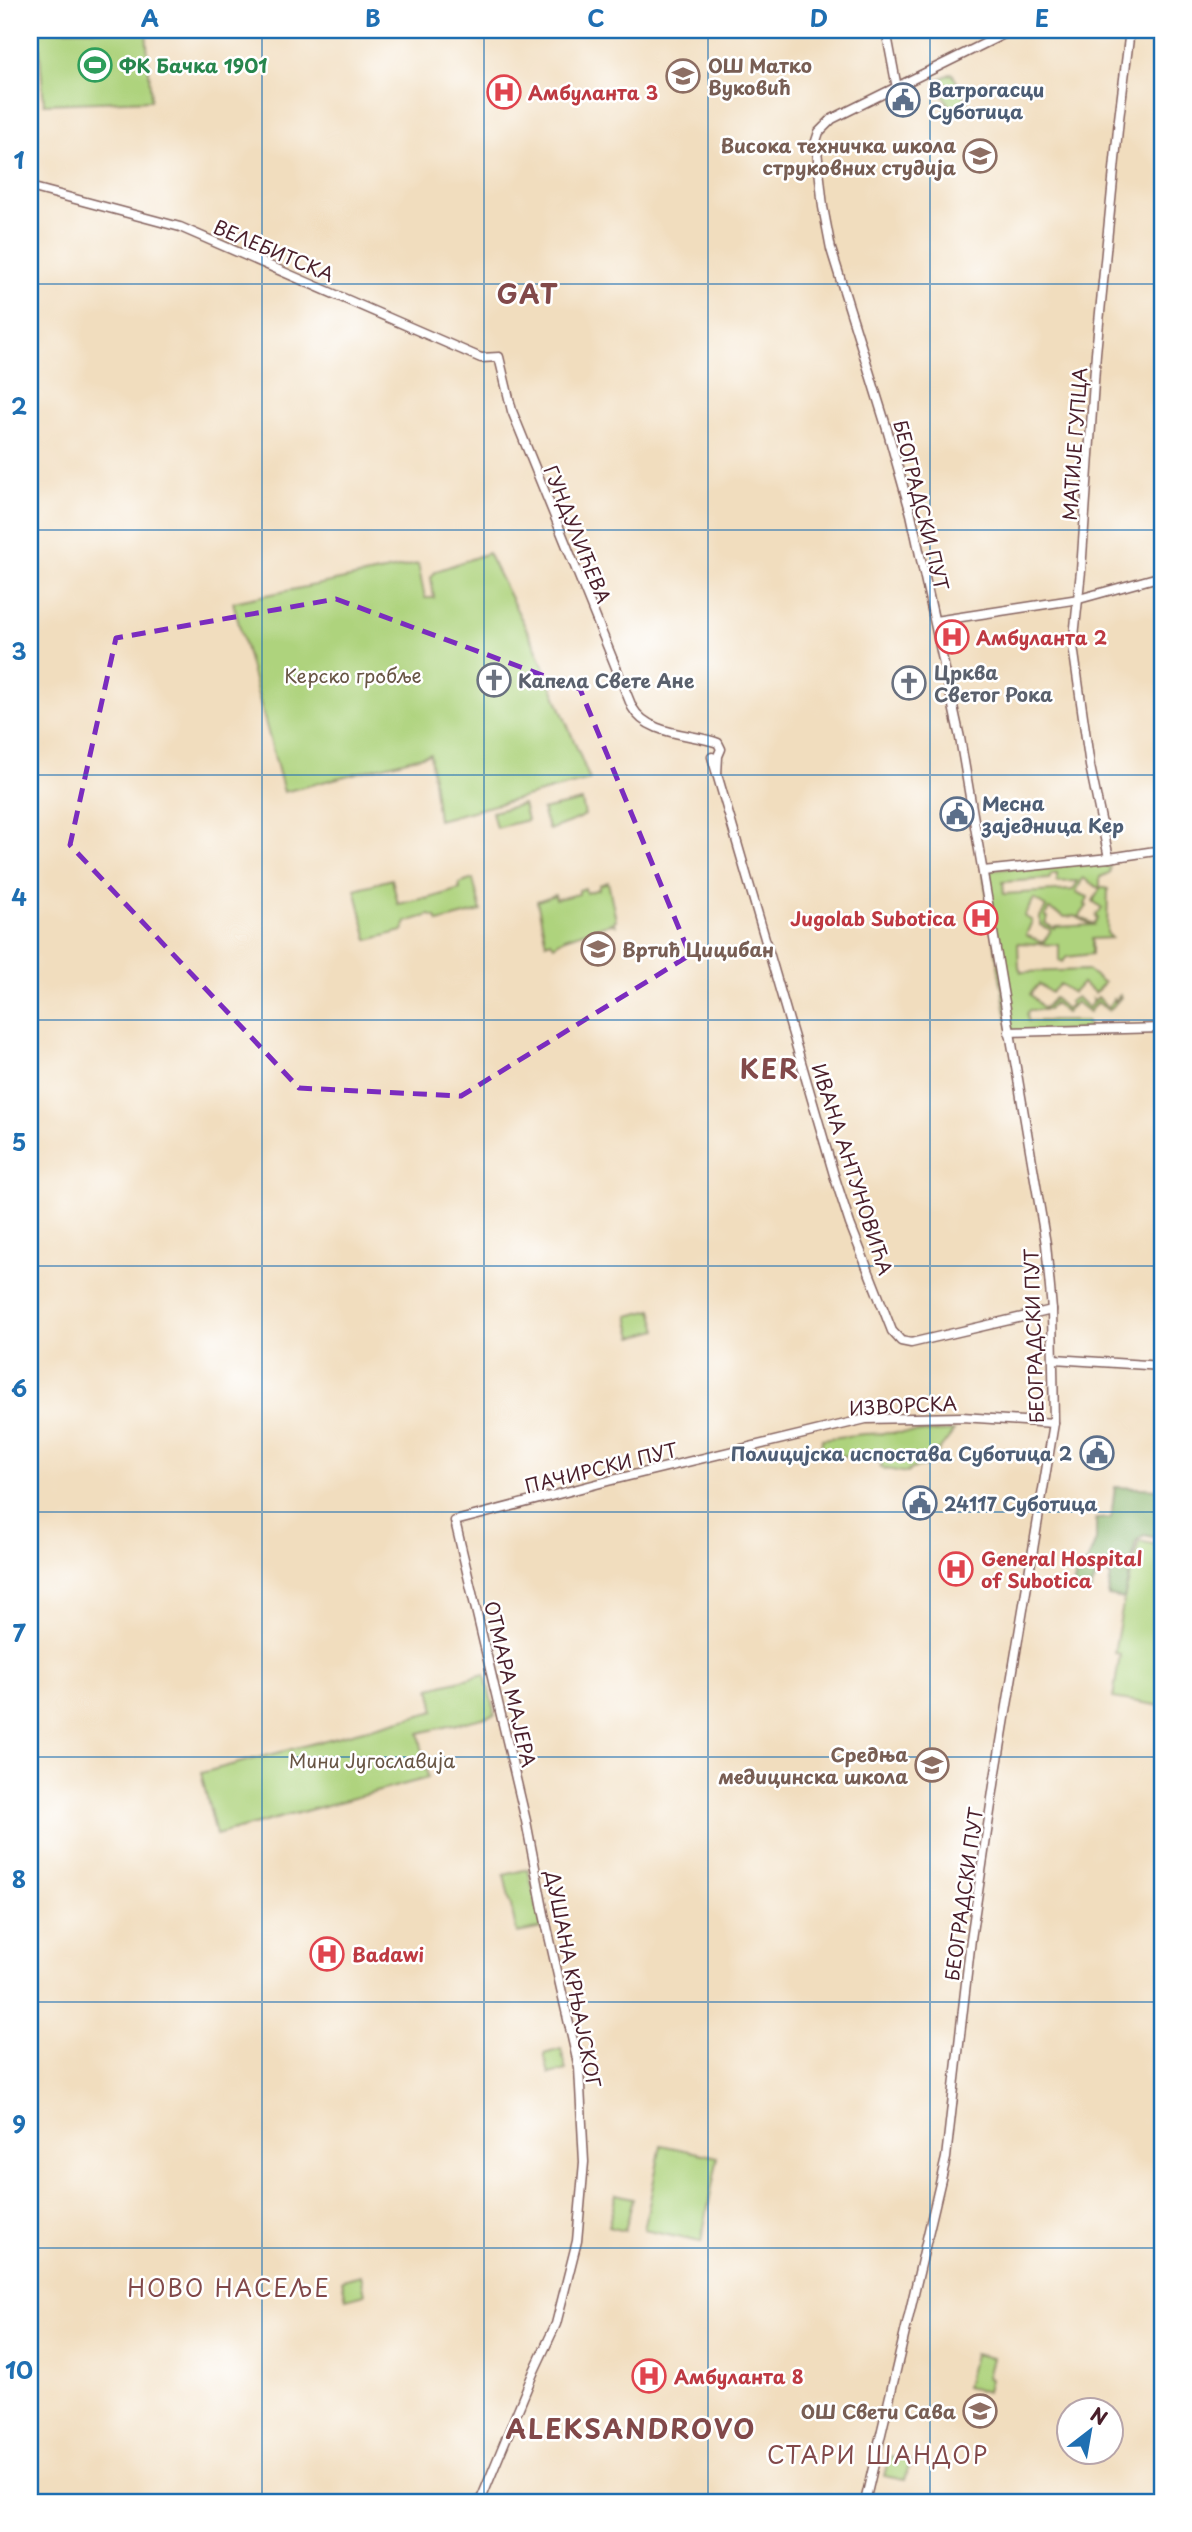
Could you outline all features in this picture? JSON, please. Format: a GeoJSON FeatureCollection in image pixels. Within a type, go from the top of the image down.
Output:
{"type":"FeatureCollection","features":[{"type":"Feature","properties":{"kind":"street"},"geometry":{"type":"LineString","coordinates":[[886,30],[897,88],[1012,30]]}},
{"type":"Feature","properties":{"kind":"street","name":"МАТИЈЕ ГУПЦА"},"geometry":{"type":"LineString","coordinates":[[1109,858],[1090,766],[1074,660],[1074,632],[1079,599],[1096,353],[1130,30]]}},
{"type":"Feature","properties":{"kind":"street","name":"БЕОГРАДСКИ ПУТ"},"geometry":{"type":"LineString","coordinates":[[865,2502],[946,2158],[971,1939],[1054,1423],[1052,1310],[1046,1244],[961,743],[920,548],[887,429],[831,248],[816,151],[817,135],[832,119],[897,88]]}},
{"type":"Feature","properties":{"kind":"street","name":"ВЕЛЕБИТСКА"},"geometry":{"type":"LineString","coordinates":[[30,187],[180,227],[481,358],[499,357]]}},
{"type":"Feature","properties":{"kind":"street","name":"ГУНДУЛИЋЕВА"},"geometry":{"type":"LineString","coordinates":[[499,357],[507,396],[632,707],[641,718],[653,726],[697,738],[707,744]]}},
{"type":"Feature","properties":{"kind":"street"},"geometry":{"type":"LineString","coordinates":[[935,621],[1079,599],[1162,576]]}},
{"type":"Feature","properties":{"kind":"street"},"geometry":{"type":"LineString","coordinates":[[716,741],[721,750],[715,756],[706,754],[707,744],[716,741]]}},
{"type":"Feature","properties":{"kind":"street","name":"ИВАНА АНТУНОВИЋА"},"geometry":{"type":"LineString","coordinates":[[715,756],[768,953],[849,1224],[892,1332],[901,1341],[911,1343],[1052,1310]]}},
{"type":"Feature","properties":{"kind":"street"},"geometry":{"type":"LineString","coordinates":[[983,871],[1162,850]]}},
{"type":"Feature","properties":{"kind":"street"},"geometry":{"type":"LineString","coordinates":[[1009,1032],[1162,1028]]}},
{"type":"Feature","properties":{"kind":"street"},"geometry":{"type":"LineString","coordinates":[[1054,1359],[1162,1366]]}},
{"type":"Feature","properties":{"kind":"street","name":"ИЗВОРСКА"},"geometry":{"type":"LineString","coordinates":[[754,1445],[866,1419],[962,1417],[1054,1423]]}},
{"type":"Feature","properties":{"kind":"street","name":"ПАЧИРСКИ ПУТ"},"geometry":{"type":"LineString","coordinates":[[455,1521],[754,1445]]}},
{"type":"Feature","properties":{"kind":"street","name":"ОТМАРА МАЈЕРА"},"geometry":{"type":"LineString","coordinates":[[455,1521],[533,1854]]}},
{"type":"Feature","properties":{"kind":"street","name":"ДУШАНА КРЊАЈСКОГ"},"geometry":{"type":"LineString","coordinates":[[480,2502],[554,2329],[570,2278],[577,2241],[584,2162],[581,2083],[533,1854]]}},
{"type":"Feature","properties":{"kind":"highlighted area"},"geometry":{"type":"Polygon","coordinates":[[[336,599],[580,689],[690,955],[461,1096],[299,1088],[70,845],[116,638],[336,599]]]}},
{"type":"Feature","properties":{"kind":"green space","name":"ФК Бачка 1901"},"geometry":{"type":"Polygon","coordinates":[[[38,30],[146,30],[151,100],[44,104],[38,30]]]}},
{"type":"Feature","properties":{"kind":"green space"},"geometry":{"type":"Polygon","coordinates":[[[952,73],[969,105],[953,114],[936,81],[952,73]]]}},
{"type":"Feature","properties":{"kind":"green space","name":"Керско гробље"},"geometry":{"type":"Polygon","coordinates":[[[488,553],[536,648],[590,780],[438,820],[430,754],[284,792],[233,602],[418,564],[425,598],[434,598],[431,577],[436,571],[488,553]]]}},
{"type":"Feature","properties":{"kind":"green space"},"geometry":{"type":"Polygon","coordinates":[[[582,801],[585,815],[549,830],[542,810],[582,801]]]}},
{"type":"Feature","properties":{"kind":"green space"},"geometry":{"type":"Polygon","coordinates":[[[523,804],[527,820],[496,828],[492,812],[523,804]]]}},
{"type":"Feature","properties":{"kind":"green space"},"geometry":{"type":"Polygon","coordinates":[[[1109,858],[1110,873],[1100,877],[1100,887],[1108,889],[1107,933],[1112,938],[1092,939],[1092,954],[1067,957],[1062,962],[1059,960],[1059,945],[1018,943],[1021,972],[1087,970],[1104,983],[1095,993],[1082,983],[1073,993],[1060,984],[1051,993],[1039,984],[1030,994],[1044,1009],[1054,998],[1066,1009],[1071,1004],[1069,1002],[1077,997],[1088,1008],[1092,999],[1094,1001],[1098,997],[1108,1008],[1113,999],[1115,1001],[1120,995],[1109,1011],[1097,1002],[1089,1012],[1076,1002],[1066,1013],[1054,1003],[1048,1010],[1029,1010],[1027,1013],[1028,1021],[1086,1021],[1090,1030],[1009,1032],[983,871],[1109,858]],[[1052,874],[1049,879],[1003,882],[1004,894],[1073,890],[1078,881],[1057,882],[1057,874],[1052,874]],[[1083,878],[1076,892],[1088,897],[1087,906],[1079,917],[1094,924],[1102,908],[1093,901],[1100,889],[1083,878]],[[1034,899],[1024,916],[1032,921],[1026,935],[1043,943],[1051,930],[1040,925],[1040,917],[1046,907],[1034,899]],[[1049,909],[1045,916],[1048,918],[1045,923],[1055,929],[1093,925],[1075,916],[1065,917],[1049,909]]]}},
{"type":"Feature","properties":{"kind":"green space"},"geometry":{"type":"Polygon","coordinates":[[[392,879],[398,904],[460,889],[459,884],[473,879],[481,911],[438,922],[436,917],[430,915],[406,922],[403,931],[368,940],[355,889],[392,879]]]}},
{"type":"Feature","properties":{"kind":"green space"},"geometry":{"type":"Polygon","coordinates":[[[608,882],[615,925],[611,923],[565,938],[554,945],[551,941],[546,943],[537,901],[555,895],[556,899],[579,894],[579,890],[585,888],[586,893],[599,889],[599,885],[608,882]]]}},
{"type":"Feature","properties":{"kind":"green space"},"geometry":{"type":"Polygon","coordinates":[[[652,1310],[658,1330],[633,1337],[628,1316],[652,1310]]]}},
{"type":"Feature","properties":{"kind":"green space"},"geometry":{"type":"Polygon","coordinates":[[[954,1431],[927,1466],[911,1469],[907,1473],[880,1468],[881,1462],[821,1452],[822,1439],[863,1434],[954,1431]]]}},
{"type":"Feature","properties":{"kind":"green space"},"geometry":{"type":"Polygon","coordinates":[[[1115,1487],[1162,1489],[1162,1539],[1144,1535],[1136,1541],[1124,1599],[1108,1596],[1111,1576],[1099,1570],[1089,1594],[1073,1587],[1078,1565],[1086,1565],[1096,1540],[1096,1519],[1111,1518],[1115,1487]]]}},
{"type":"Feature","properties":{"kind":"green space"},"geometry":{"type":"Polygon","coordinates":[[[1139,1541],[1162,1546],[1162,1706],[1113,1698],[1120,1654],[1114,1653],[1139,1541]]]}},
{"type":"Feature","properties":{"kind":"green space","name":"Мини Југославија"},"geometry":{"type":"Polygon","coordinates":[[[485,1674],[495,1715],[419,1733],[428,1778],[216,1835],[201,1773],[435,1711],[430,1688],[485,1674]]]}},
{"type":"Feature","properties":{"kind":"green space"},"geometry":{"type":"Polygon","coordinates":[[[528,1869],[542,1928],[517,1933],[504,1875],[528,1869]]]}},
{"type":"Feature","properties":{"kind":"green space"},"geometry":{"type":"Polygon","coordinates":[[[561,2049],[566,2070],[549,2074],[544,2054],[561,2049]]]}},
{"type":"Feature","properties":{"kind":"green space"},"geometry":{"type":"Polygon","coordinates":[[[661,2145],[718,2157],[701,2242],[644,2230],[661,2145]]]}},
{"type":"Feature","properties":{"kind":"green space"},"geometry":{"type":"Polygon","coordinates":[[[616,2194],[633,2198],[625,2231],[608,2227],[616,2194]]]}},
{"type":"Feature","properties":{"kind":"green space"},"geometry":{"type":"Polygon","coordinates":[[[361,2275],[365,2294],[346,2299],[342,2280],[361,2275]]]}},
{"type":"Feature","properties":{"kind":"green space"},"geometry":{"type":"Polygon","coordinates":[[[974,2354],[992,2358],[987,2392],[966,2387],[974,2354]]]}},
{"type":"Feature","properties":{"kind":"green space"},"geometry":{"type":"Polygon","coordinates":[[[889,2456],[910,2461],[905,2480],[884,2476],[889,2456]]]}},
{"type":"Feature","properties":{"kind":"place","name":"ФК Бачка 1901"},"geometry":{"type":"Point","coordinates":[95,65]}},
{"type":"Feature","properties":{"kind":"place","name":"ОШ Матко Вуковић"},"geometry":{"type":"Point","coordinates":[683,76]}},
{"type":"Feature","properties":{"kind":"place","name":"Амбуланта 3"},"geometry":{"type":"Point","coordinates":[504,92]}},
{"type":"Feature","properties":{"kind":"place","name":"Ватрогасци Суботица"},"geometry":{"type":"Point","coordinates":[903,100]}},
{"type":"Feature","properties":{"kind":"place","name":"Висока техничка школа струковних студија"},"geometry":{"type":"Point","coordinates":[980,156]}},
{"type":"Feature","properties":{"kind":"place","name":"Амбуланта 2"},"geometry":{"type":"Point","coordinates":[952,637]}},
{"type":"Feature","properties":{"kind":"place","name":"Капела Свете Ане"},"geometry":{"type":"Point","coordinates":[494,680]}},
{"type":"Feature","properties":{"kind":"place","name":"Црква Светог Рока"},"geometry":{"type":"Point","coordinates":[909,683]}},
{"type":"Feature","properties":{"kind":"place","name":"Месна заједница Кер"},"geometry":{"type":"Point","coordinates":[957,814]}},
{"type":"Feature","properties":{"kind":"place","name":"Jugolab Subotica"},"geometry":{"type":"Point","coordinates":[981,918]}},
{"type":"Feature","properties":{"kind":"place","name":"Вртић Цицибан"},"geometry":{"type":"Point","coordinates":[598,949]}},
{"type":"Feature","properties":{"kind":"place","name":"Полицијска испостава Суботица 2"},"geometry":{"type":"Point","coordinates":[1097,1453]}},
{"type":"Feature","properties":{"kind":"place","name":"24117 Суботица"},"geometry":{"type":"Point","coordinates":[920,1503]}},
{"type":"Feature","properties":{"kind":"place","name":"General Hospital of Subotica"},"geometry":{"type":"Point","coordinates":[956,1569]}},
{"type":"Feature","properties":{"kind":"place","name":"Средња медицинска школа"},"geometry":{"type":"Point","coordinates":[932,1765]}},
{"type":"Feature","properties":{"kind":"place","name":"Badawi"},"geometry":{"type":"Point","coordinates":[327,1954]}},
{"type":"Feature","properties":{"kind":"place","name":"Амбуланта 8"},"geometry":{"type":"Point","coordinates":[649,2376]}},
{"type":"Feature","properties":{"kind":"place","name":"ОШ Свети Сава"},"geometry":{"type":"Point","coordinates":[980,2411]}},
{"type":"Feature","properties":{"kind":"district","name":"GAT"},"geometry":{"type":"Point","coordinates":[528,293]}},
{"type":"Feature","properties":{"kind":"district","name":"KER"},"geometry":{"type":"Point","coordinates":[770,1068]}},
{"type":"Feature","properties":{"kind":"district","name":"НОВО НАСЕЉЕ"},"geometry":{"type":"Point","coordinates":[229,2287]}},
{"type":"Feature","properties":{"kind":"district","name":"ALEKSANDROVO"},"geometry":{"type":"Point","coordinates":[631,2428]}},
{"type":"Feature","properties":{"kind":"district","name":"СТАРИ ШАНДОР"},"geometry":{"type":"Point","coordinates":[878,2454]}}]}
